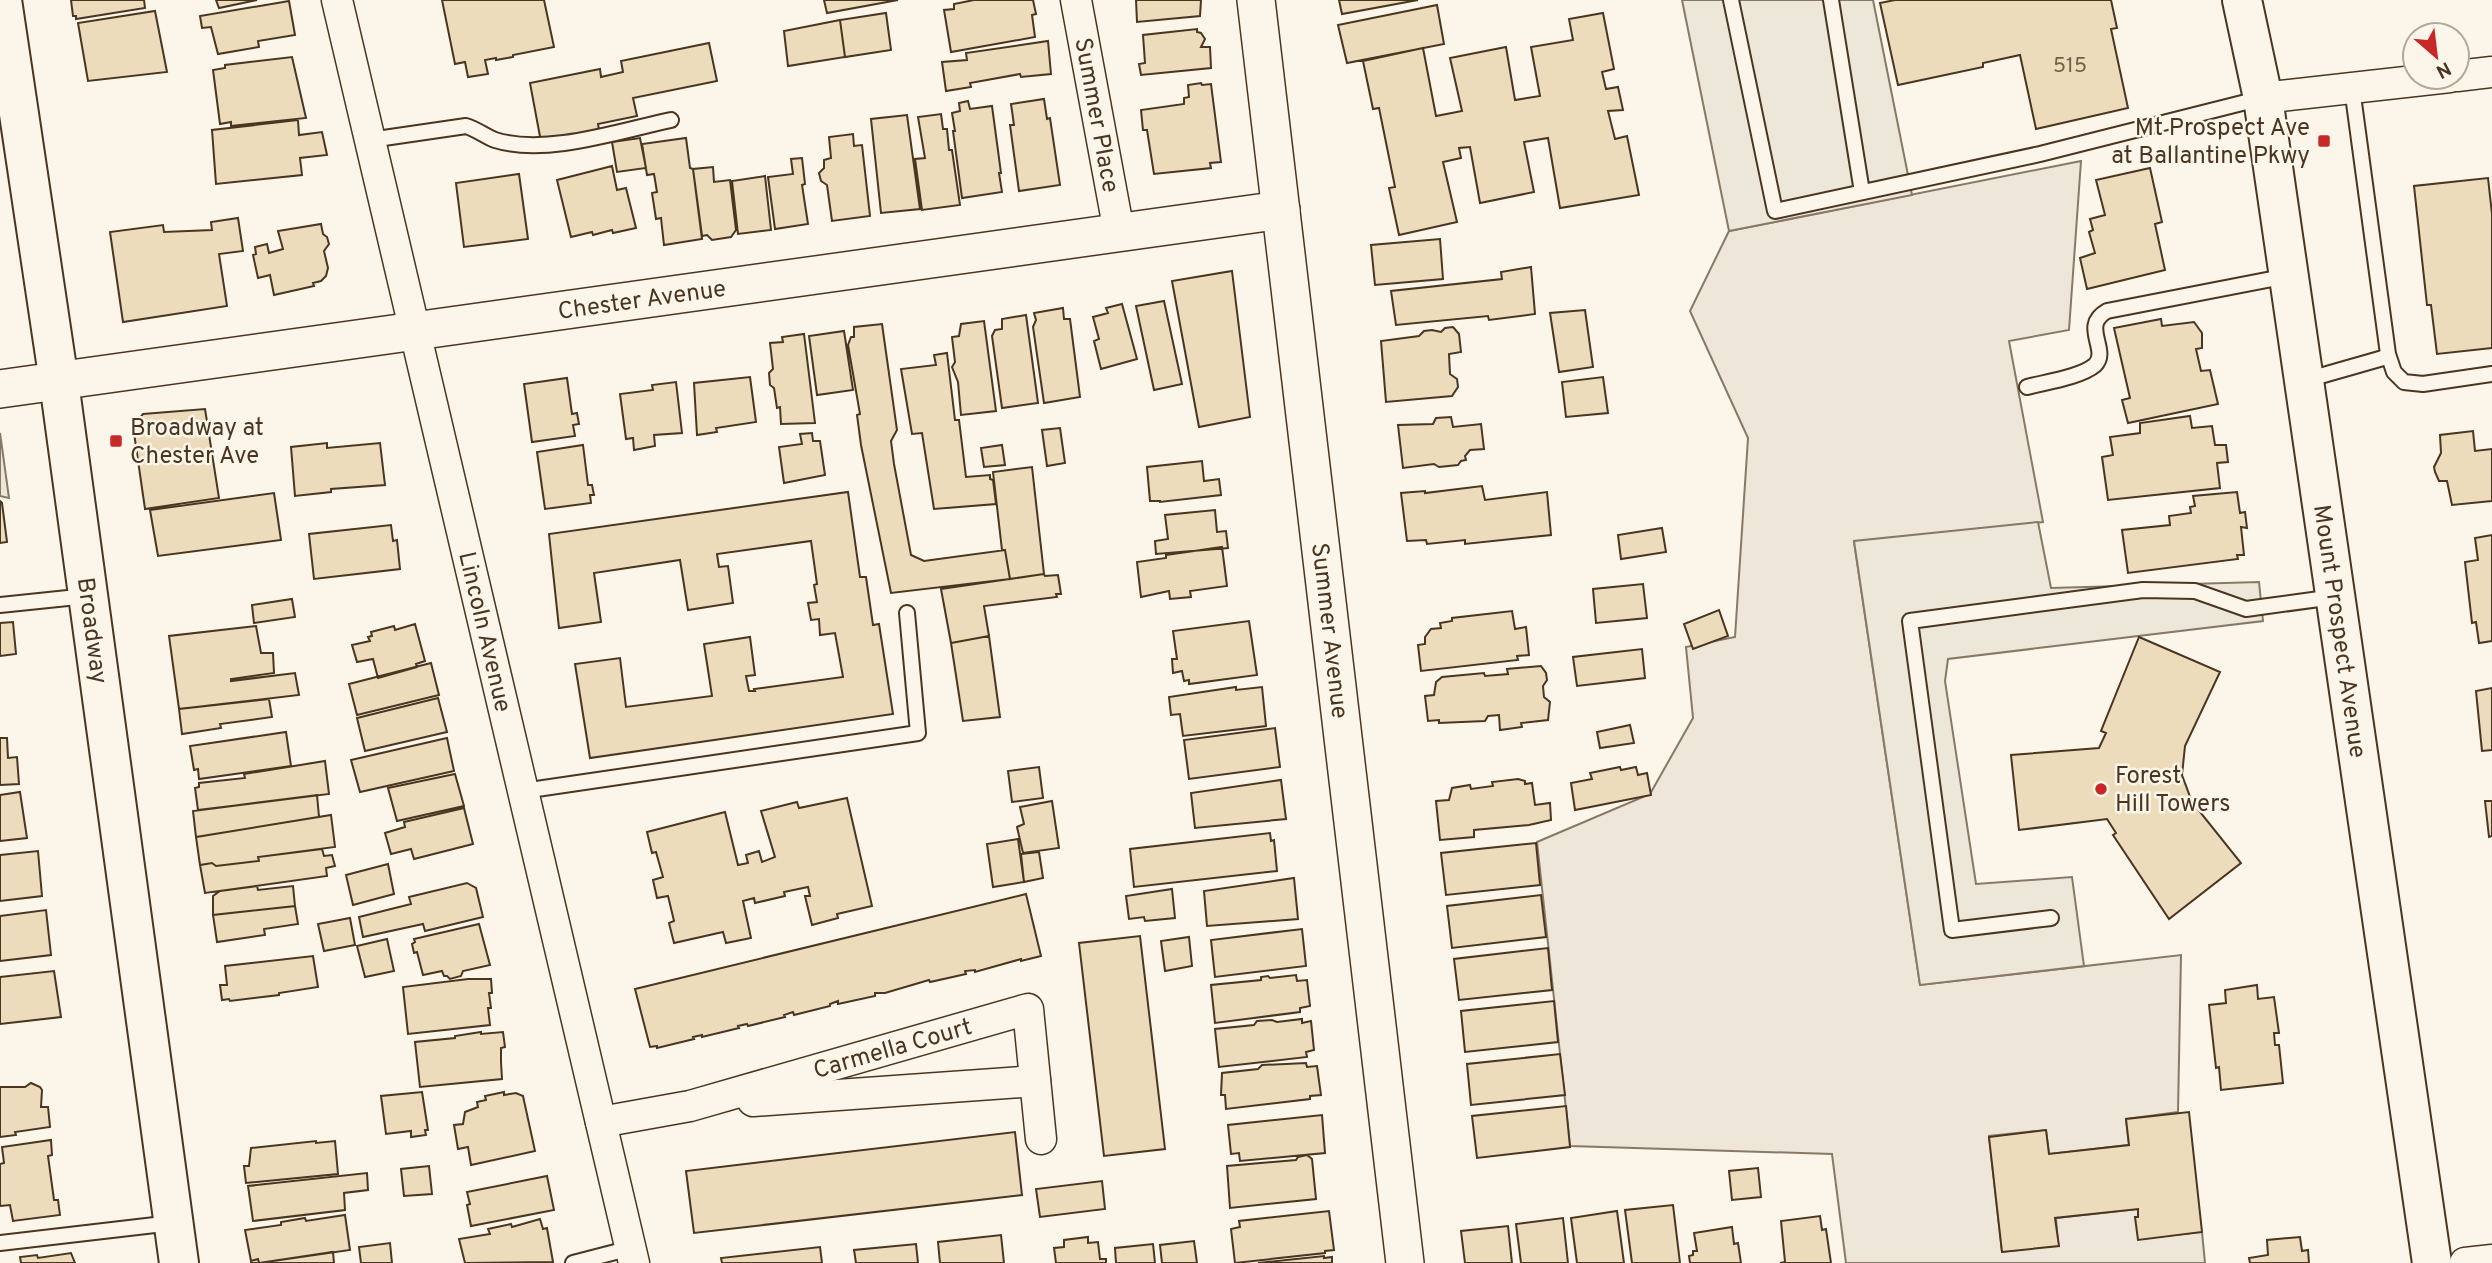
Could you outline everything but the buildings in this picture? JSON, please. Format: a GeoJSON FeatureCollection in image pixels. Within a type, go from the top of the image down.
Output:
{"type":"FeatureCollection","features":[{"type":"Feature","properties":{"kind":"main road","name":"Broadway"},"geometry":{"type":"LineString","coordinates":[[2,0],[59,382],[179,1263]]}},
{"type":"Feature","properties":{"kind":"main road","name":"Mount Prospect Avenue"},"geometry":{"type":"LineString","coordinates":[[2242,0],[2263,98],[2432,1263]]}},
{"type":"Feature","properties":{"kind":"street","name":"Lincoln Avenue"},"geometry":{"type":"LineString","coordinates":[[337,0],[633,1256]]}},
{"type":"Feature","properties":{"kind":"street","name":"Summer Place"},"geometry":{"type":"LineString","coordinates":[[1076,0],[1119,232]]}},
{"type":"Feature","properties":{"kind":"street","name":"Summer Avenue"},"geometry":{"type":"LineString","coordinates":[[1256,0],[1405,1263]]}},
{"type":"Feature","properties":{"kind":"street"},"geometry":{"type":"LineString","coordinates":[[2471,74],[2492,72]]}},
{"type":"Feature","properties":{"kind":"street"},"geometry":{"type":"LineString","coordinates":[[2263,98],[2401,82]]}},
{"type":"Feature","properties":{"kind":"street","name":"Chester Avenue"},"geometry":{"type":"LineString","coordinates":[[0,389],[1281,210]]}},
{"type":"Feature","properties":{"kind":"street","name":"Carmella Court"},"geometry":{"type":"LineString","coordinates":[[601,1122],[690,1106],[1028,1009],[1041,1139]]}},
{"type":"Feature","properties":{"kind":"street","name":"Carmella Court"},"geometry":{"type":"LineString","coordinates":[[690,1106],[1035,1081]]}},
{"type":"Feature","properties":{"kind":"street"},"geometry":{"type":"LineString","coordinates":[[2465,1263],[2492,1260]]}},
{"type":"Feature","properties":{"kind":"lane"},"geometry":{"type":"LineString","coordinates":[[1731,0],[1775,211],[2040,154],[2263,98]]}},
{"type":"Feature","properties":{"kind":"lane"},"geometry":{"type":"LineString","coordinates":[[1831,0],[1862,192]]}},
{"type":"Feature","properties":{"kind":"lane"},"geometry":{"type":"LineString","coordinates":[[2352,88],[2388,354],[2394,372],[2404,382],[2423,384],[2492,374]]}},
{"type":"Feature","properties":{"kind":"lane"},"geometry":{"type":"LineString","coordinates":[[370,141],[466,126],[493,139],[534,146],[560,144],[671,120]]}},
{"type":"Feature","properties":{"kind":"lane"},"geometry":{"type":"LineString","coordinates":[[2027,387],[2086,371],[2098,363],[2100,357],[2095,323],[2099,315],[2107,311],[2289,276]]}},
{"type":"Feature","properties":{"kind":"lane"},"geometry":{"type":"LineString","coordinates":[[2304,380],[2383,358],[2388,354]]}},
{"type":"Feature","properties":{"kind":"lane"},"geometry":{"type":"LineString","coordinates":[[2051,918],[1952,930],[1910,621],[2143,590],[2195,591],[2246,609],[2335,596]]}},
{"type":"Feature","properties":{"kind":"lane"},"geometry":{"type":"LineString","coordinates":[[0,605],[88,596]]}},
{"type":"Feature","properties":{"kind":"lane"},"geometry":{"type":"LineString","coordinates":[[523,791],[918,733],[907,613]]}},
{"type":"Feature","properties":{"kind":"lane"},"geometry":{"type":"LineString","coordinates":[[0,1243],[174,1223]]}},
{"type":"Feature","properties":{"kind":"lane"},"geometry":{"type":"LineString","coordinates":[[573,1263],[633,1256]]}},
{"type":"Feature","properties":{"kind":"shaded area"},"geometry":{"type":"Polygon","coordinates":[[[1682,0],[1873,0],[1912,195],[1729,231],[1682,0]]]}},
{"type":"Feature","properties":{"kind":"shaded area"},"geometry":{"type":"Polygon","coordinates":[[[2081,161],[2069,330],[2009,341],[2043,522],[1854,542],[1920,985],[2181,955],[2178,1112],[2126,1119],[2129,1145],[2049,1154],[2046,1130],[1989,1136],[2002,1252],[2058,1245],[2056,1218],[2138,1209],[2138,1239],[2202,1232],[2205,1263],[1846,1263],[1832,1154],[1570,1146],[1537,842],[1650,794],[1693,718],[1686,647],[1735,637],[1748,438],[1690,311],[1729,231],[2081,161]]]}},
{"type":"Feature","properties":{"kind":"shaded area"},"geometry":{"type":"Polygon","coordinates":[[[0,433],[9,498],[0,496],[0,433]]]}},
{"type":"Feature","properties":{"kind":"shaded area"},"geometry":{"type":"Polygon","coordinates":[[[2038,522],[2051,588],[2259,582],[2263,621],[1948,659],[1945,681],[1976,884],[2072,877],[2084,966],[1920,985],[1854,541],[2038,522]]]}},
{"type":"Feature","properties":{"kind":"place","name":"Mt Prospect Ave at Ballantine Pkwy"},"geometry":{"type":"Point","coordinates":[2324,141]}},
{"type":"Feature","properties":{"kind":"place","name":"Broadway at Chester Ave"},"geometry":{"type":"Point","coordinates":[116,441]}},
{"type":"Feature","properties":{"kind":"place","name":"Forest Hill Towers"},"geometry":{"type":"Point","coordinates":[2101,789]}}]}
